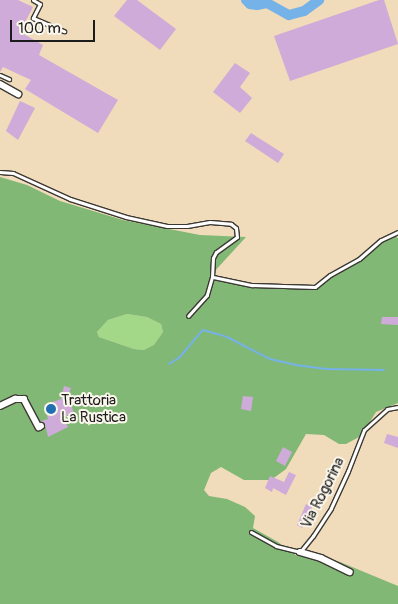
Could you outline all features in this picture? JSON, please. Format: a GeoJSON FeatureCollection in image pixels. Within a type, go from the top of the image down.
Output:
{"type":"FeatureCollection","features":[{"type":"Feature","properties":{"kind":"street"},"geometry":{"type":"LineString","coordinates":[[0,84],[18,94]]}},
{"type":"Feature","properties":{"kind":"street"},"geometry":{"type":"LineString","coordinates":[[0,406],[15,399],[24,399],[40,427],[42,426]]}},
{"type":"Feature","properties":{"kind":"street"},"geometry":{"type":"LineString","coordinates":[[300,552],[321,558],[350,572]]}},
{"type":"Feature","properties":{"kind":"lane"},"geometry":{"type":"LineString","coordinates":[[33,0],[40,4],[33,18],[64,31]]}},
{"type":"Feature","properties":{"kind":"lane"},"geometry":{"type":"LineString","coordinates":[[0,75],[9,79]]}},
{"type":"Feature","properties":{"kind":"lane"},"geometry":{"type":"LineString","coordinates":[[0,172],[13,173],[50,188],[70,199],[134,219],[167,226],[187,226],[210,222],[231,224],[236,228],[237,237],[216,252],[213,258],[212,277],[207,295],[188,316]]}},
{"type":"Feature","properties":{"kind":"lane"},"geometry":{"type":"LineString","coordinates":[[212,277],[252,285],[315,287],[330,275],[359,259],[381,240],[398,232]]}},
{"type":"Feature","properties":{"kind":"lane","name":"Via Rogorina"},"geometry":{"type":"LineString","coordinates":[[300,552],[331,508],[364,430],[387,410],[398,407]]}},
{"type":"Feature","properties":{"kind":"lane"},"geometry":{"type":"LineString","coordinates":[[251,532],[276,546],[300,552]]}},
{"type":"Feature","properties":{"kind":"green space"},"geometry":{"type":"Polygon","coordinates":[[[0,177],[27,185],[60,201],[123,220],[200,235],[246,237],[213,273],[214,278],[225,281],[283,289],[311,288],[394,235],[398,238],[398,403],[376,412],[361,436],[346,444],[339,444],[324,435],[306,434],[286,469],[271,480],[244,480],[221,467],[211,473],[204,490],[209,496],[227,499],[245,507],[255,516],[253,528],[278,542],[297,556],[313,554],[340,562],[398,586],[398,604],[0,604],[0,177]],[[127,314],[108,320],[97,332],[99,337],[134,349],[144,350],[154,345],[163,332],[161,324],[147,317],[127,314]]]}},
{"type":"Feature","properties":{"kind":"green space"},"geometry":{"type":"Polygon","coordinates":[[[127,314],[147,317],[161,324],[163,332],[154,346],[144,350],[134,349],[99,337],[97,332],[108,320],[127,314]]]}},
{"type":"Feature","properties":{"kind":"building"},"geometry":{"type":"Polygon","coordinates":[[[0,0],[18,0],[33,7],[20,32],[43,45],[39,55],[118,100],[98,133],[25,89],[31,80],[3,67],[0,72],[0,0]]]}},
{"type":"Feature","properties":{"kind":"building"},"geometry":{"type":"Polygon","coordinates":[[[127,0],[137,0],[176,29],[160,50],[114,16],[127,0]]]}},
{"type":"Feature","properties":{"kind":"building"},"geometry":{"type":"Polygon","coordinates":[[[379,0],[384,0],[398,44],[290,81],[274,36],[379,0]]]}},
{"type":"Feature","properties":{"kind":"building"},"geometry":{"type":"Polygon","coordinates":[[[235,63],[250,73],[240,87],[252,98],[240,113],[213,92],[235,63]]]}},
{"type":"Feature","properties":{"kind":"building"},"geometry":{"type":"Polygon","coordinates":[[[20,101],[35,108],[18,140],[6,131],[20,101]]]}},
{"type":"Feature","properties":{"kind":"building"},"geometry":{"type":"Polygon","coordinates":[[[251,133],[284,154],[278,163],[245,141],[251,133]]]}},
{"type":"Feature","properties":{"kind":"building"},"geometry":{"type":"Polygon","coordinates":[[[382,317],[398,317],[398,325],[381,324],[382,317]]]}},
{"type":"Feature","properties":{"kind":"building"},"geometry":{"type":"Polygon","coordinates":[[[64,386],[71,388],[68,396],[74,413],[63,417],[68,427],[48,437],[45,424],[41,421],[48,419],[44,405],[61,399],[64,386]]]}},
{"type":"Feature","properties":{"kind":"building"},"geometry":{"type":"Polygon","coordinates":[[[243,396],[253,397],[251,411],[241,409],[243,396]]]}},
{"type":"Feature","properties":{"kind":"building"},"geometry":{"type":"Polygon","coordinates":[[[387,434],[398,437],[398,448],[384,443],[387,434]]]}},
{"type":"Feature","properties":{"kind":"building"},"geometry":{"type":"Polygon","coordinates":[[[283,447],[292,452],[285,466],[276,461],[283,447]]]}},
{"type":"Feature","properties":{"kind":"building"},"geometry":{"type":"Polygon","coordinates":[[[289,472],[296,475],[286,495],[273,488],[272,492],[265,488],[270,476],[284,482],[289,472]]]}},
{"type":"Feature","properties":{"kind":"building"},"geometry":{"type":"Polygon","coordinates":[[[306,504],[312,507],[311,510],[316,513],[310,525],[305,523],[302,528],[297,525],[306,504]]]}},
{"type":"Feature","properties":{"kind":"waterway"},"geometry":{"type":"LineString","coordinates":[[246,0],[250,4],[267,3],[289,15],[304,11],[319,0]]}},
{"type":"Feature","properties":{"kind":"waterway"},"geometry":{"type":"LineString","coordinates":[[169,364],[180,357],[203,330],[227,337],[270,359],[295,365],[327,369],[384,370]]}},
{"type":"Feature","properties":{"kind":"place","name":"Trattoria La Rustica"},"geometry":{"type":"Point","coordinates":[51,409]}}]}
